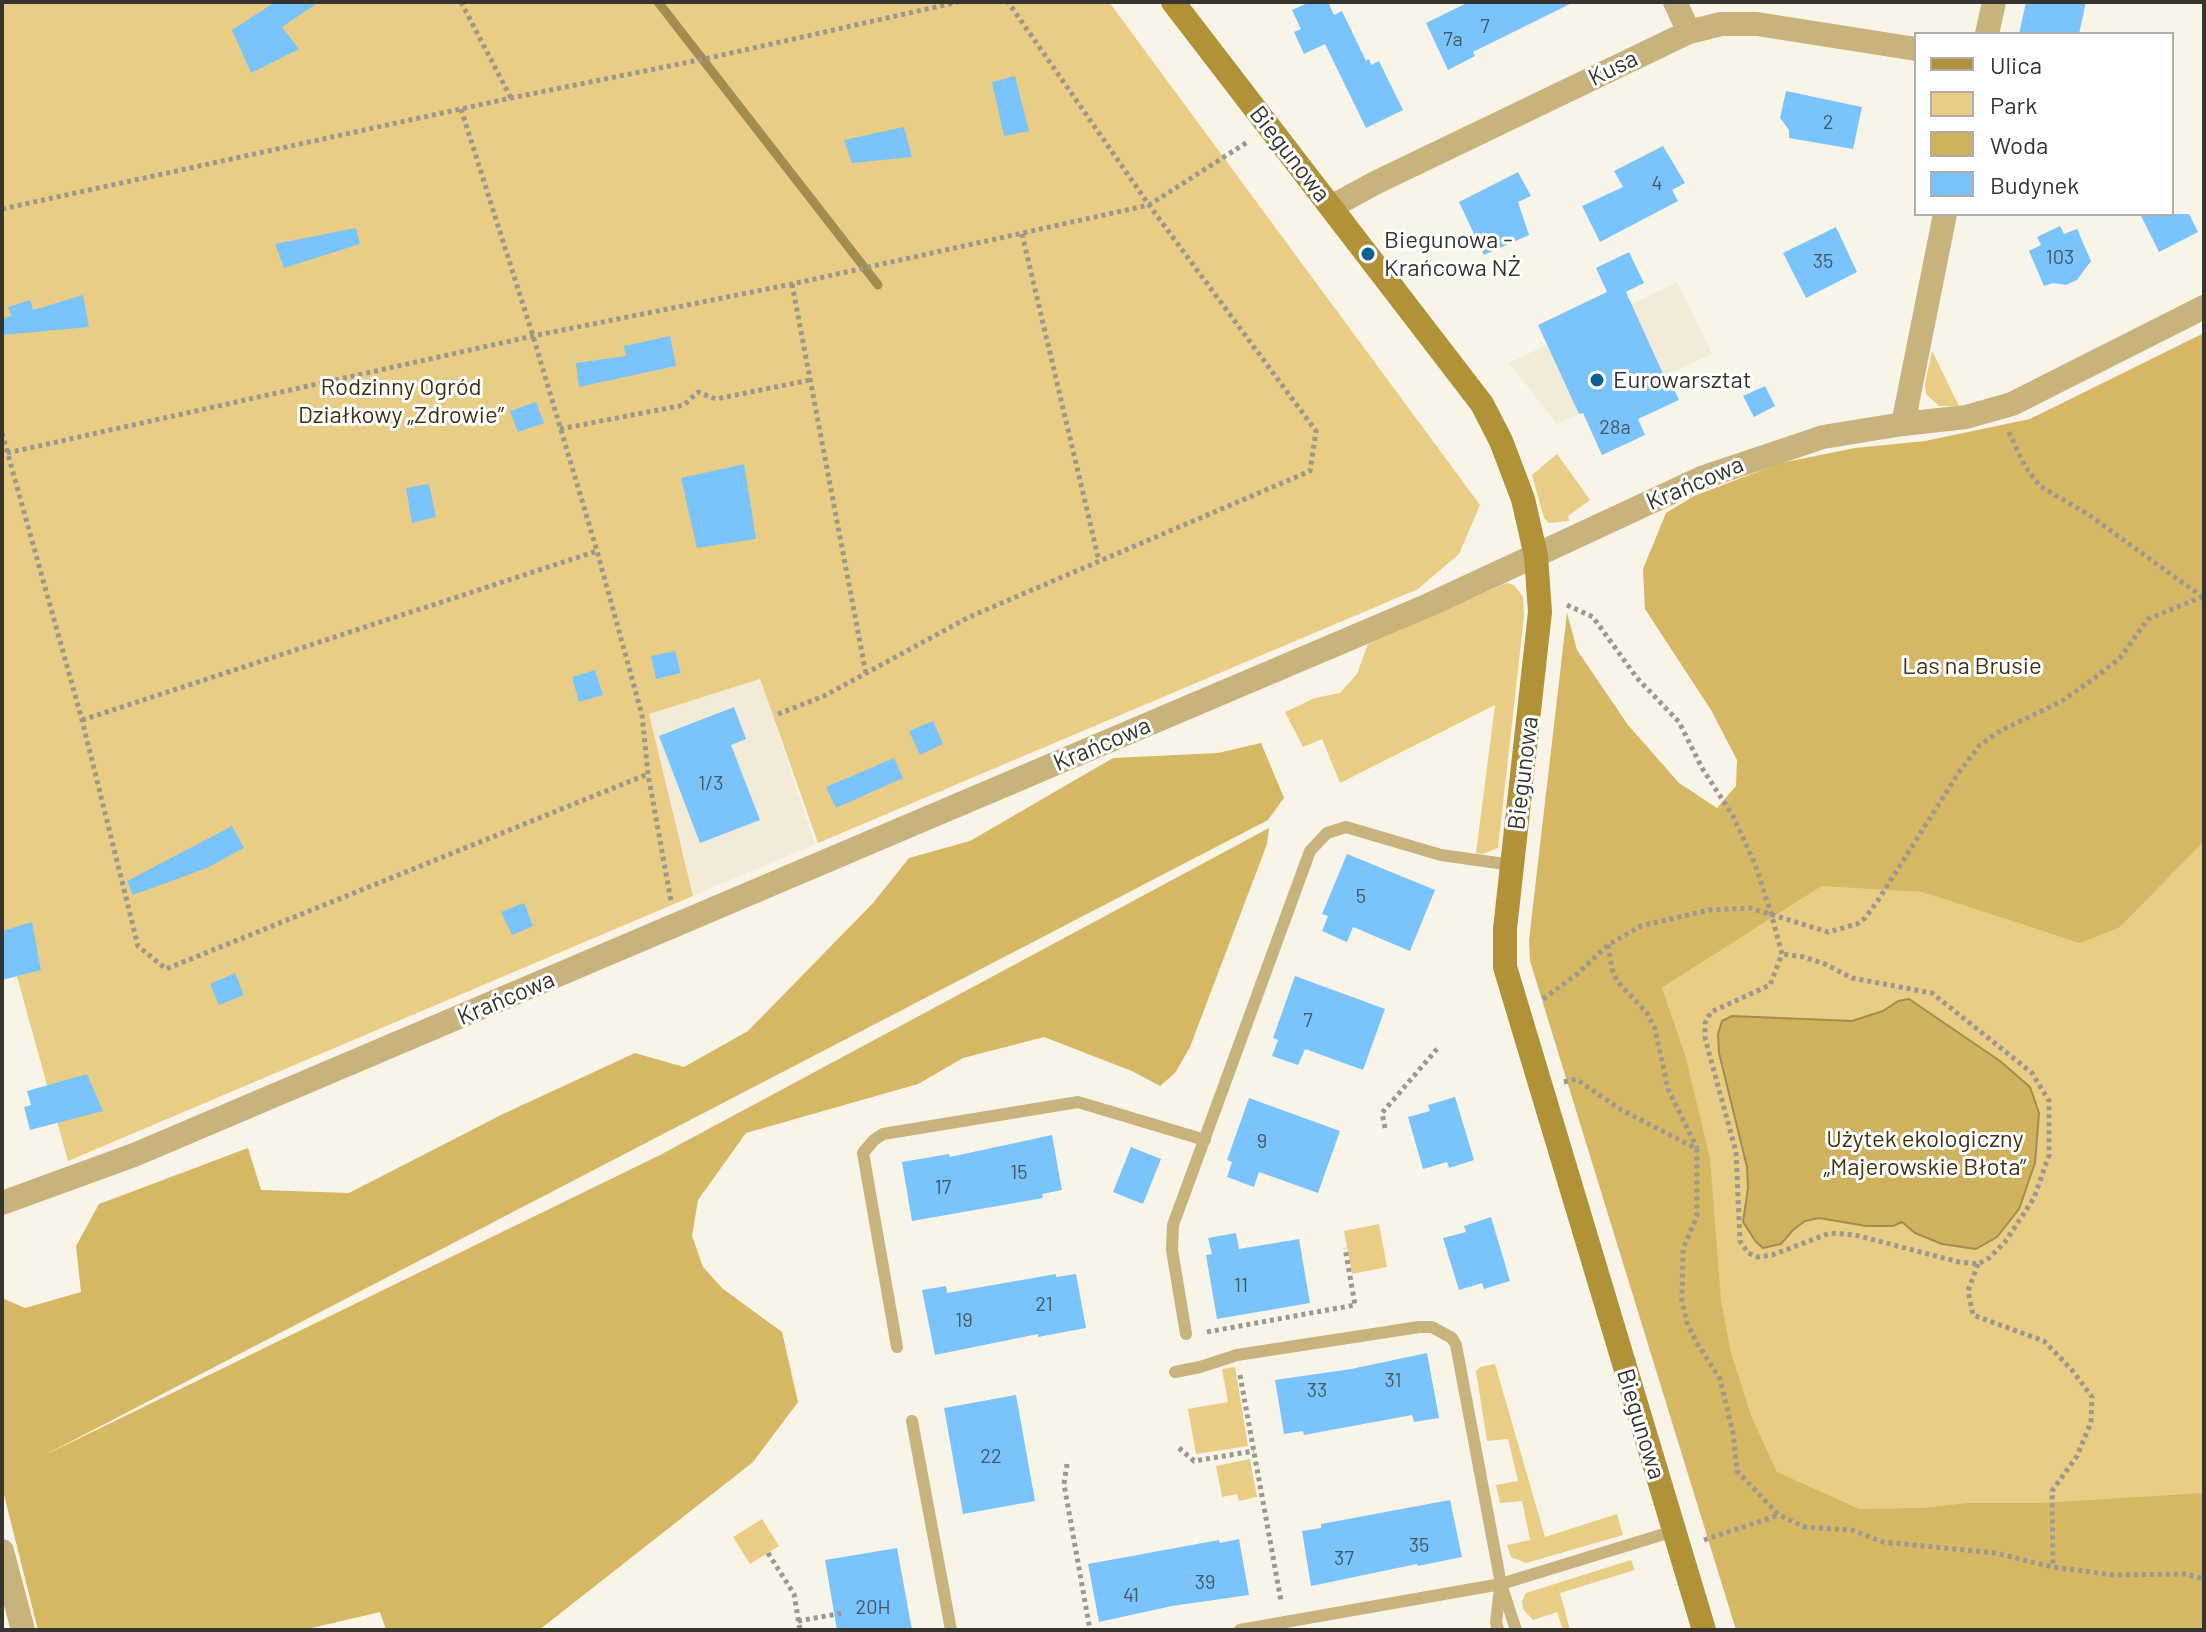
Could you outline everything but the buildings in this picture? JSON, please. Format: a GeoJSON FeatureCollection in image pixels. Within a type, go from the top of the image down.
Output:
{"type":"FeatureCollection","features":[{"type":"Feature","properties":{"kind":"street","name":"Biegunowa"},"geometry":{"type":"LineString","coordinates":[[1173,2],[1482,404],[1516,480],[1536,556],[1540,592],[1539,631],[1504,955],[1507,977],[1704,1630]]}},
{"type":"Feature","properties":{"kind":"street"},"geometry":{"type":"LineString","coordinates":[[1675,2],[1689,32]]}},
{"type":"Feature","properties":{"kind":"street"},"geometry":{"type":"LineString","coordinates":[[1987,32],[1994,2]]}},
{"type":"Feature","properties":{"kind":"street","name":"Kusa"},"geometry":{"type":"LineString","coordinates":[[1331,207],[1689,32],[1721,24],[1757,24],[1914,49]]}},
{"type":"Feature","properties":{"kind":"street"},"geometry":{"type":"LineString","coordinates":[[1903,424],[1945,216]]}},
{"type":"Feature","properties":{"kind":"street","name":"Krańcowa"},"geometry":{"type":"LineString","coordinates":[[2,1203],[134,1155],[679,925],[1417,610],[1704,477],[1823,437],[1966,417],[1998,408],[2026,398],[2204,307]]}},
{"type":"Feature","properties":{"kind":"street"},"geometry":{"type":"LineString","coordinates":[[2,1551],[23,1630]]}},
{"type":"Feature","properties":{"kind":"lane"},"geometry":{"type":"LineString","coordinates":[[1186,1334],[1172,1250],[1173,1225],[1310,851],[1327,833],[1346,827],[1441,855],[1512,865]]}},
{"type":"Feature","properties":{"kind":"lane"},"geometry":{"type":"LineString","coordinates":[[897,1347],[863,1153],[869,1143],[883,1134],[1078,1102],[1205,1140]]}},
{"type":"Feature","properties":{"kind":"lane"},"geometry":{"type":"LineString","coordinates":[[1175,1372],[1237,1355],[1419,1327],[1432,1327],[1452,1338],[1456,1345],[1501,1584],[1516,1630]]}},
{"type":"Feature","properties":{"kind":"lane"},"geometry":{"type":"LineString","coordinates":[[912,1421],[951,1630]]}},
{"type":"Feature","properties":{"kind":"lane"},"geometry":{"type":"LineString","coordinates":[[1240,1630],[1501,1584],[1677,1540]]}},
{"type":"Feature","properties":{"kind":"lane"},"geometry":{"type":"LineString","coordinates":[[1498,1630],[1496,1622],[1501,1584]]}},
{"type":"Feature","properties":{"kind":"path"},"geometry":{"type":"LineString","coordinates":[[461,2],[511,98]]}},
{"type":"Feature","properties":{"kind":"path"},"geometry":{"type":"LineString","coordinates":[[2,209],[958,2]]}},
{"type":"Feature","properties":{"kind":"path"},"geometry":{"type":"LineString","coordinates":[[778,714],[824,696],[969,617],[1310,471],[1316,431],[1149,205],[1008,2]]}},
{"type":"Feature","properties":{"kind":"path"},"geometry":{"type":"LineString","coordinates":[[461,109],[533,336],[642,715],[648,774],[672,905],[679,925]]}},
{"type":"Feature","properties":{"kind":"path"},"geometry":{"type":"LineString","coordinates":[[7,453],[533,336],[872,267],[1149,205],[1224,157]]}},
{"type":"Feature","properties":{"kind":"path"},"geometry":{"type":"LineString","coordinates":[[1022,234],[1099,561]]}},
{"type":"Feature","properties":{"kind":"path"},"geometry":{"type":"LineString","coordinates":[[792,284],[866,674]]}},
{"type":"Feature","properties":{"kind":"path"},"geometry":{"type":"LineString","coordinates":[[560,429],[684,405],[698,392],[716,399],[810,380]]}},
{"type":"Feature","properties":{"kind":"path"},"geometry":{"type":"LineString","coordinates":[[1998,408],[2024,465],[2040,486],[2089,515],[2203,596]]}},
{"type":"Feature","properties":{"kind":"path"},"geometry":{"type":"LineString","coordinates":[[2,433],[82,720],[138,946],[166,969],[648,774]]}},
{"type":"Feature","properties":{"kind":"path"},"geometry":{"type":"LineString","coordinates":[[82,720],[597,551]]}},
{"type":"Feature","properties":{"kind":"path"},"geometry":{"type":"LineString","coordinates":[[1540,592],[1593,617],[1637,678],[1679,722],[1702,768],[1733,816],[1755,864],[1771,913],[1782,954],[1770,985],[1711,1012],[1705,1023],[1705,1038],[1736,1152],[1740,1241],[1748,1253],[1758,1257],[1772,1255],[1830,1233],[1855,1235],[1959,1262],[1978,1264],[1989,1258],[2005,1242],[2034,1198],[2049,1155],[2049,1101],[2032,1073],[1932,993],[1852,978],[1825,964],[1782,954]]}},
{"type":"Feature","properties":{"kind":"path"},"geometry":{"type":"LineString","coordinates":[[1519,1017],[1577,974],[1608,945],[1641,926],[1709,910],[1750,908],[1828,932],[1857,924],[1877,902],[1959,772],[1980,745],[2002,730],[2060,702],[2092,680],[2120,658],[2148,619],[2203,596]]}},
{"type":"Feature","properties":{"kind":"path"},"geometry":{"type":"LineString","coordinates":[[1608,945],[1617,981],[1647,1013],[1655,1029],[1668,1089],[1697,1149],[1697,1216],[1683,1249],[1682,1301],[1687,1323],[1720,1379],[1733,1433],[1737,1471],[1779,1515],[1805,1527],[1852,1530],[1883,1542],[1995,1553],[2053,1567],[2114,1575],[2186,1574],[2204,1579]]}},
{"type":"Feature","properties":{"kind":"path"},"geometry":{"type":"LineString","coordinates":[[1385,1128],[1382,1113],[1437,1049]]}},
{"type":"Feature","properties":{"kind":"path"},"geometry":{"type":"LineString","coordinates":[[1540,1087],[1576,1079],[1620,1109],[1697,1149]]}},
{"type":"Feature","properties":{"kind":"path"},"geometry":{"type":"LineString","coordinates":[[1186,1334],[1355,1305],[1345,1248]]}},
{"type":"Feature","properties":{"kind":"path"},"geometry":{"type":"LineString","coordinates":[[1978,1264],[1968,1291],[1973,1315],[2044,1341],[2092,1397],[2091,1422],[2077,1456],[2052,1491],[2053,1567]]}},
{"type":"Feature","properties":{"kind":"path"},"geometry":{"type":"LineString","coordinates":[[1237,1355],[1284,1622]]}},
{"type":"Feature","properties":{"kind":"path"},"geometry":{"type":"LineString","coordinates":[[1179,1448],[1194,1461],[1254,1451]]}},
{"type":"Feature","properties":{"kind":"path"},"geometry":{"type":"LineString","coordinates":[[1067,1464],[1064,1484],[1090,1630]]}},
{"type":"Feature","properties":{"kind":"path"},"geometry":{"type":"LineString","coordinates":[[1677,1540],[1779,1515]]}},
{"type":"Feature","properties":{"kind":"path"},"geometry":{"type":"LineString","coordinates":[[768,1553],[794,1594],[800,1630]]}},
{"type":"Feature","properties":{"kind":"path"},"geometry":{"type":"LineString","coordinates":[[798,1621],[843,1613]]}},
{"type":"Feature","properties":{"kind":"shaded area"},"geometry":{"type":"Polygon","coordinates":[[[1677,282],[1712,354],[1557,424],[1509,363],[1677,282]]]}},
{"type":"Feature","properties":{"kind":"shaded area"},"geometry":{"type":"Polygon","coordinates":[[[760,679],[815,844],[693,896],[648,714],[760,679]]]}},
{"type":"Feature","properties":{"kind":"green space","name":"Rodzinny Ogród Działkowy „Zdrowie”"},"geometry":{"type":"Polygon","coordinates":[[[2,2],[1109,2],[1480,505],[1459,554],[1418,589],[818,843],[760,679],[649,714],[693,896],[68,1161],[2,922],[2,2]]]}},
{"type":"Feature","properties":{"kind":"green space","name":"Las na Brusie"},"geometry":{"type":"Polygon","coordinates":[[[2204,333],[2204,841],[2120,927],[2080,943],[1923,892],[1822,886],[1662,988],[1685,1055],[1710,1158],[1721,1301],[1731,1353],[1752,1418],[1777,1472],[1859,1509],[2041,1503],[2204,1493],[2204,1630],[1736,1630],[1530,961],[1529,940],[1567,613],[1577,650],[1628,725],[1679,783],[1717,808],[1736,786],[1737,760],[1711,710],[1645,609],[1643,569],[1666,513],[1694,496],[1781,463],[1855,448],[1925,441],[2030,419],[2204,333]]]}},
{"type":"Feature","properties":{"kind":"green space"},"geometry":{"type":"Polygon","coordinates":[[[1932,351],[1959,406],[1939,406],[1926,394],[1932,351]]]}},
{"type":"Feature","properties":{"kind":"green space"},"geometry":{"type":"Polygon","coordinates":[[[1557,454],[1590,500],[1568,516],[1569,521],[1549,523],[1544,518],[1532,475],[1557,454]]]}},
{"type":"Feature","properties":{"kind":"green space"},"geometry":{"type":"Polygon","coordinates":[[[1506,583],[1514,585],[1523,597],[1524,616],[1498,848],[1483,854],[1476,853],[1495,705],[1340,783],[1322,739],[1303,747],[1285,712],[1315,698],[1340,693],[1357,674],[1368,644],[1506,583]]]}},
{"type":"Feature","properties":{"kind":"green space"},"geometry":{"type":"Polygon","coordinates":[[[1261,743],[1284,798],[1268,820],[41,1457],[660,1155],[1269,828],[1267,844],[1190,1047],[1175,1073],[1160,1086],[1132,1071],[1044,1037],[963,1058],[918,1084],[746,1133],[698,1200],[692,1236],[703,1267],[723,1289],[782,1332],[798,1402],[753,1462],[539,1630],[386,1630],[380,1612],[303,1630],[38,1630],[2,1487],[2,1298],[25,1308],[81,1292],[76,1246],[99,1204],[248,1148],[261,1190],[349,1193],[503,1114],[635,1053],[684,1067],[748,1031],[873,903],[909,858],[970,841],[1113,758],[1218,753],[1261,743]]]}},
{"type":"Feature","properties":{"kind":"green space","name":"Użytek ekologiczny „Majerowskie Błota”"},"geometry":{"type":"Polygon","coordinates":[[[2204,758],[2204,1592],[1757,1578],[1662,988],[1822,886],[2204,758]]]}},
{"type":"Feature","properties":{"kind":"green space"},"geometry":{"type":"Polygon","coordinates":[[[1379,1224],[1387,1267],[1352,1274],[1344,1231],[1379,1224]]]}},
{"type":"Feature","properties":{"kind":"green space"},"geometry":{"type":"Polygon","coordinates":[[[1495,1364],[1545,1537],[1617,1514],[1623,1535],[1526,1563],[1511,1557],[1507,1545],[1530,1540],[1522,1501],[1500,1503],[1496,1485],[1518,1481],[1508,1439],[1487,1441],[1476,1371],[1495,1364]]]}},
{"type":"Feature","properties":{"kind":"green space"},"geometry":{"type":"Polygon","coordinates":[[[1235,1367],[1248,1446],[1196,1454],[1188,1409],[1228,1402],[1222,1369],[1235,1367]]]}},
{"type":"Feature","properties":{"kind":"green space"},"geometry":{"type":"Polygon","coordinates":[[[1250,1459],[1257,1497],[1239,1501],[1237,1494],[1222,1497],[1216,1466],[1250,1459]]]}},
{"type":"Feature","properties":{"kind":"green space"},"geometry":{"type":"Polygon","coordinates":[[[762,1519],[779,1546],[750,1564],[733,1537],[762,1519]]]}},
{"type":"Feature","properties":{"kind":"green space"},"geometry":{"type":"Polygon","coordinates":[[[1631,1560],[1635,1570],[1560,1593],[1570,1630],[1563,1630],[1557,1612],[1533,1620],[1523,1609],[1522,1601],[1526,1593],[1631,1560]]]}},
{"type":"Feature","properties":{"kind":"water"},"geometry":{"type":"Polygon","coordinates":[[[1909,999],[2000,1061],[2030,1087],[2039,1113],[2035,1163],[2019,1209],[1997,1237],[1976,1249],[1942,1244],[1915,1233],[1902,1222],[1893,1226],[1866,1226],[1819,1218],[1805,1221],[1781,1244],[1763,1248],[1743,1222],[1748,1188],[1747,1167],[1719,1053],[1718,1034],[1722,1021],[1732,1016],[1852,1021],[1909,999]]]}},
{"type":"Feature","properties":{"kind":"waterway"},"geometry":{"type":"LineString","coordinates":[[658,2],[878,285]]}},
{"type":"Feature","properties":{"kind":"place","name":"Biegunowa - Krańcowa NŻ"},"geometry":{"type":"Point","coordinates":[1368,254]}},
{"type":"Feature","properties":{"kind":"place","name":"Eurowarsztat"},"geometry":{"type":"Point","coordinates":[1597,380]}}]}
